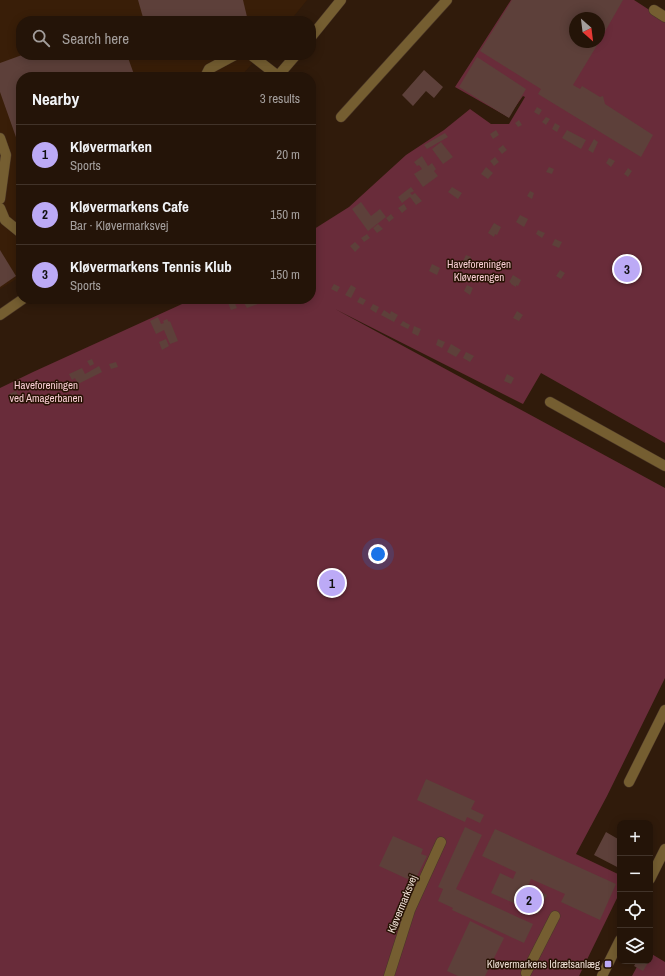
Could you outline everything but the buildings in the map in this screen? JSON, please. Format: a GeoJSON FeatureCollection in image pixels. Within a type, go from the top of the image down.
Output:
{"type":"FeatureCollection","features":[{"type":"Feature","properties":{"kind":"street"},"geometry":{"type":"LineString","coordinates":[[316,31],[341,0]]}},
{"type":"Feature","properties":{"kind":"street"},"geometry":{"type":"LineString","coordinates":[[342,117],[447,0]]}},
{"type":"Feature","properties":{"kind":"street"},"geometry":{"type":"LineString","coordinates":[[654,10],[665,17]]}},
{"type":"Feature","properties":{"kind":"street"},"geometry":{"type":"LineString","coordinates":[[208,72],[209,69],[226,60]]}},
{"type":"Feature","properties":{"kind":"street"},"geometry":{"type":"LineString","coordinates":[[256,60],[272,72]]}},
{"type":"Feature","properties":{"kind":"street"},"geometry":{"type":"LineString","coordinates":[[281,72],[291,60]]}},
{"type":"Feature","properties":{"kind":"street"},"geometry":{"type":"LineString","coordinates":[[0,138],[6,155],[0,199]]}},
{"type":"Feature","properties":{"kind":"street"},"geometry":{"type":"LineString","coordinates":[[0,208],[4,220],[16,229]]}},
{"type":"Feature","properties":{"kind":"street"},"geometry":{"type":"LineString","coordinates":[[0,316],[16,304]]}},
{"type":"Feature","properties":{"kind":"street"},"geometry":{"type":"LineString","coordinates":[[550,402],[665,466]]}},
{"type":"Feature","properties":{"kind":"street"},"geometry":{"type":"LineString","coordinates":[[629,782],[665,710]]}},
{"type":"Feature","properties":{"kind":"street","name":"Kløvermarksvej"},"geometry":{"type":"LineString","coordinates":[[389,976],[410,910],[441,842]]}},
{"type":"Feature","properties":{"kind":"street"},"geometry":{"type":"LineString","coordinates":[[653,873],[665,849]]}},
{"type":"Feature","properties":{"kind":"street"},"geometry":{"type":"LineString","coordinates":[[528,975],[555,916]]}},
{"type":"Feature","properties":{"kind":"street"},"geometry":{"type":"LineString","coordinates":[[602,976],[617,946]]}},
{"type":"Feature","properties":{"kind":"shaded area"},"geometry":{"type":"Polygon","coordinates":[[[0,0],[307,0],[294,16],[16,16],[16,60],[255,60],[245,72],[16,72],[16,279],[0,289],[0,0]]]}},
{"type":"Feature","properties":{"kind":"green space"},"geometry":{"type":"Polygon","coordinates":[[[511,0],[634,0],[665,20],[665,443],[541,373],[523,404],[335,309],[665,488],[665,678],[607,796],[576,854],[617,874],[617,898],[579,976],[0,976],[0,388],[182,304],[316,304],[316,228],[349,207],[406,155],[444,130],[470,109],[491,124],[509,124],[525,97],[523,96],[508,117],[455,87],[511,0]]]}},
{"type":"Feature","properties":{"kind":"green space"},"geometry":{"type":"Polygon","coordinates":[[[653,955],[665,962],[665,976],[632,976],[638,964],[653,964],[653,955]]]}},
{"type":"Feature","properties":{"kind":"place","name":"Kløvermarkens Tennis Klub"},"geometry":{"type":"Point","coordinates":[627,269]}},
{"type":"Feature","properties":{"kind":"place","name":"Kløvermarken"},"geometry":{"type":"Point","coordinates":[332,583]}},
{"type":"Feature","properties":{"kind":"place","name":"Kløvermarkens Cafe"},"geometry":{"type":"Point","coordinates":[529,900]}},
{"type":"Feature","properties":{"kind":"place","name":"Kløvermarkens Idrætsanlæg"},"geometry":{"type":"Point","coordinates":[608,964]}},
{"type":"Feature","properties":{"kind":"park label","name":"Haveforeningen Kløverengen"},"geometry":{"type":"Point","coordinates":[479,270]}},
{"type":"Feature","properties":{"kind":"park label","name":"Haveforeningen ved Amagerbanen"},"geometry":{"type":"Point","coordinates":[46,391]}}]}
